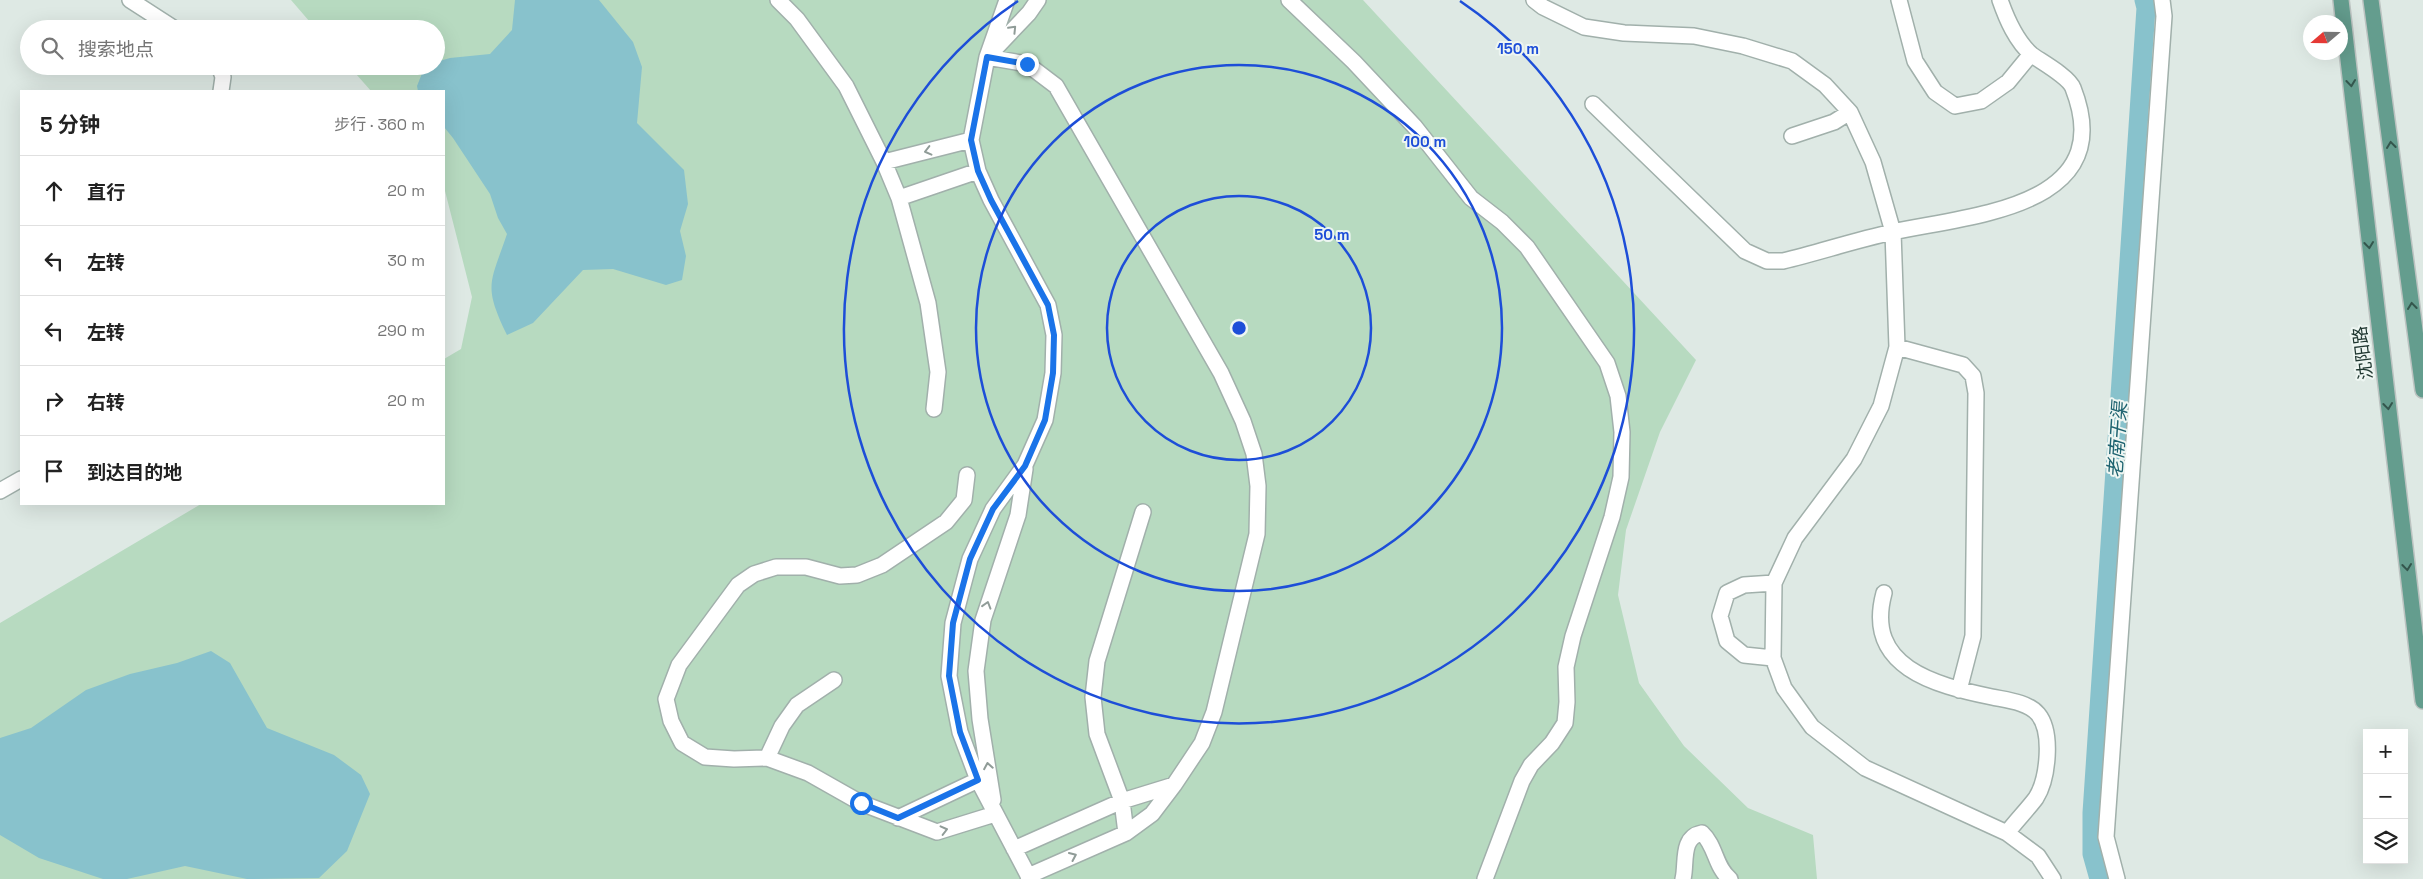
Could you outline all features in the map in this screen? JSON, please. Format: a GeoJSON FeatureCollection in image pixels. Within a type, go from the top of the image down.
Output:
{"type":"FeatureCollection","features":[{"type":"Feature","properties":{"kind":"main road","name":"沈阳路"},"geometry":{"type":"LineString","coordinates":[[2341,0],[2423,701]]}},
{"type":"Feature","properties":{"kind":"main road"},"geometry":{"type":"LineString","coordinates":[[2371,0],[2423,390]]}},
{"type":"Feature","properties":{"kind":"street"},"geometry":{"type":"LineString","coordinates":[[130,0],[161,20]]}},
{"type":"Feature","properties":{"kind":"street"},"geometry":{"type":"LineString","coordinates":[[778,0],[797,19],[846,86],[884,162],[899,198],[928,303],[938,372],[934,409]]}},
{"type":"Feature","properties":{"kind":"street"},"geometry":{"type":"LineString","coordinates":[[987,57],[1027,64],[1056,86],[1222,373],[1243,421],[1254,454],[1258,486],[1257,534],[1214,712],[1202,743],[1152,814],[1126,833],[1029,877],[978,780],[960,732],[949,676],[953,623],[970,559],[993,509],[1025,466],[1045,420],[1053,373],[1054,335],[1048,305],[991,200],[978,171],[971,140],[987,57],[1007,0]]}},
{"type":"Feature","properties":{"kind":"street"},"geometry":{"type":"LineString","coordinates":[[987,57],[1029,13],[1038,0]]}},
{"type":"Feature","properties":{"kind":"street"},"geometry":{"type":"LineString","coordinates":[[1289,0],[1354,62],[1415,127],[1472,198],[1502,222],[1527,247],[1549,277],[1564,304],[1607,363],[1618,396],[1622,432],[1621,477],[1612,517],[1573,636],[1566,666],[1567,702],[1565,723],[1552,743],[1531,765],[1522,781],[1485,879]]}},
{"type":"Feature","properties":{"kind":"street"},"geometry":{"type":"LineString","coordinates":[[1534,0],[1543,7],[1584,27],[1624,33],[1694,36],[1743,46],[1792,60],[1825,84],[1850,112],[1873,162],[1893,232],[1897,347],[1881,406],[1854,459],[1795,538],[1774,582],[1773,658],[1784,688],[1812,727],[1865,768],[2007,833],[2038,856],[2052,879]]}},
{"type":"Feature","properties":{"kind":"street"},"geometry":{"type":"LineString","coordinates":[[1899,0],[1916,61],[1935,92],[1956,106],[1981,101],[2008,82],[2031,54]]}},
{"type":"Feature","properties":{"kind":"street"},"geometry":{"type":"LineString","coordinates":[[1593,104],[1745,251],[1767,261],[1783,261],[1893,232],[1960,221],[2014,205],[2055,186],[2070,172],[2082,143],[2082,117],[2073,85],[2031,54],[2014,34],[2000,0]]}},
{"type":"Feature","properties":{"kind":"street"},"geometry":{"type":"LineString","coordinates":[[2117,879],[2106,837],[2164,26],[2162,0]]}},
{"type":"Feature","properties":{"kind":"street"},"geometry":{"type":"LineString","coordinates":[[221,90],[222,75]]}},
{"type":"Feature","properties":{"kind":"street"},"geometry":{"type":"LineString","coordinates":[[1792,136],[1834,122],[1850,112]]}},
{"type":"Feature","properties":{"kind":"street"},"geometry":{"type":"LineString","coordinates":[[884,162],[971,140]]}},
{"type":"Feature","properties":{"kind":"street"},"geometry":{"type":"LineString","coordinates":[[899,198],[978,171]]}},
{"type":"Feature","properties":{"kind":"street"},"geometry":{"type":"LineString","coordinates":[[1897,347],[1963,365],[1973,376],[1976,393],[1972,636],[1958,690]]}},
{"type":"Feature","properties":{"kind":"street"},"geometry":{"type":"LineString","coordinates":[[996,814],[980,719],[976,671],[983,620],[1018,515],[1025,466]]}},
{"type":"Feature","properties":{"kind":"street"},"geometry":{"type":"LineString","coordinates":[[967,475],[964,500],[946,522],[882,565],[857,574],[840,576],[806,567],[776,567],[754,574],[738,585],[679,665],[666,699],[671,721],[682,743],[705,757],[734,759],[767,758],[808,773],[861,803],[937,832],[996,814]]}},
{"type":"Feature","properties":{"kind":"street"},"geometry":{"type":"LineString","coordinates":[[0,491],[20,480]]}},
{"type":"Feature","properties":{"kind":"street"},"geometry":{"type":"LineString","coordinates":[[1126,833],[1122,801],[1097,734],[1093,697],[1096,661],[1143,512]]}},
{"type":"Feature","properties":{"kind":"street"},"geometry":{"type":"LineString","coordinates":[[1773,658],[1744,655],[1727,640],[1720,616],[1727,593],[1744,585],[1774,582]]}},
{"type":"Feature","properties":{"kind":"street"},"geometry":{"type":"LineString","coordinates":[[1884,593],[1879,612],[1882,636],[1894,656],[1918,674],[1958,690],[2020,704],[2038,714],[2047,736],[2046,766],[2037,796],[2007,833]]}},
{"type":"Feature","properties":{"kind":"street"},"geometry":{"type":"LineString","coordinates":[[767,758],[782,726],[797,705],[834,680]]}},
{"type":"Feature","properties":{"kind":"street"},"geometry":{"type":"LineString","coordinates":[[898,818],[978,780]]}},
{"type":"Feature","properties":{"kind":"street"},"geometry":{"type":"LineString","coordinates":[[1014,849],[1122,801],[1174,785]]}},
{"type":"Feature","properties":{"kind":"street"},"geometry":{"type":"LineString","coordinates":[[1683,879],[1684,857],[1690,840],[1697,834],[1702,833],[1709,840],[1722,873],[1730,879]]}},
{"type":"Feature","properties":{"kind":"green space"},"geometry":{"type":"Polygon","coordinates":[[[291,0],[1363,0],[1696,360],[1660,432],[1626,530],[1618,595],[1639,683],[1684,746],[1748,808],[1813,835],[1817,879],[0,879],[0,623],[199,505],[445,505],[445,358],[461,349],[472,297],[445,191],[445,90],[370,90],[357,75],[445,75],[445,20],[308,20],[291,0]]]}},
{"type":"Feature","properties":{"kind":"water"},"geometry":{"type":"Polygon","coordinates":[[[515,0],[599,0],[633,42],[642,67],[637,123],[684,170],[688,204],[680,231],[686,256],[682,280],[666,285],[613,269],[583,270],[533,323],[507,335],[494,305],[492,284],[496,264],[507,234],[498,218],[490,194],[445,128],[445,90],[418,90],[417,86],[421,75],[445,75],[445,59],[490,54],[512,30],[515,0]]]}},
{"type":"Feature","properties":{"kind":"water"},"geometry":{"type":"Polygon","coordinates":[[[211,651],[230,663],[267,728],[334,755],[361,775],[370,794],[347,851],[319,878],[247,879],[185,866],[127,879],[103,879],[39,858],[0,835],[0,738],[31,728],[86,690],[130,674],[177,663],[211,651]]]}},
{"type":"Feature","properties":{"kind":"waterway","name":"老南干渠"},"geometry":{"type":"LineString","coordinates":[[2099,879],[2092,854],[2092,813],[2146,8],[2144,0]]}},
{"type":"Feature","properties":{"kind":"route"},"geometry":{"type":"LineString","coordinates":[[861,803],[898,818],[978,780],[960,732],[949,676],[953,623],[970,559],[993,509],[1025,466],[1045,420],[1053,373],[1054,335],[1048,305],[991,200],[978,171],[971,140],[987,57],[1027,64]]}}]}
